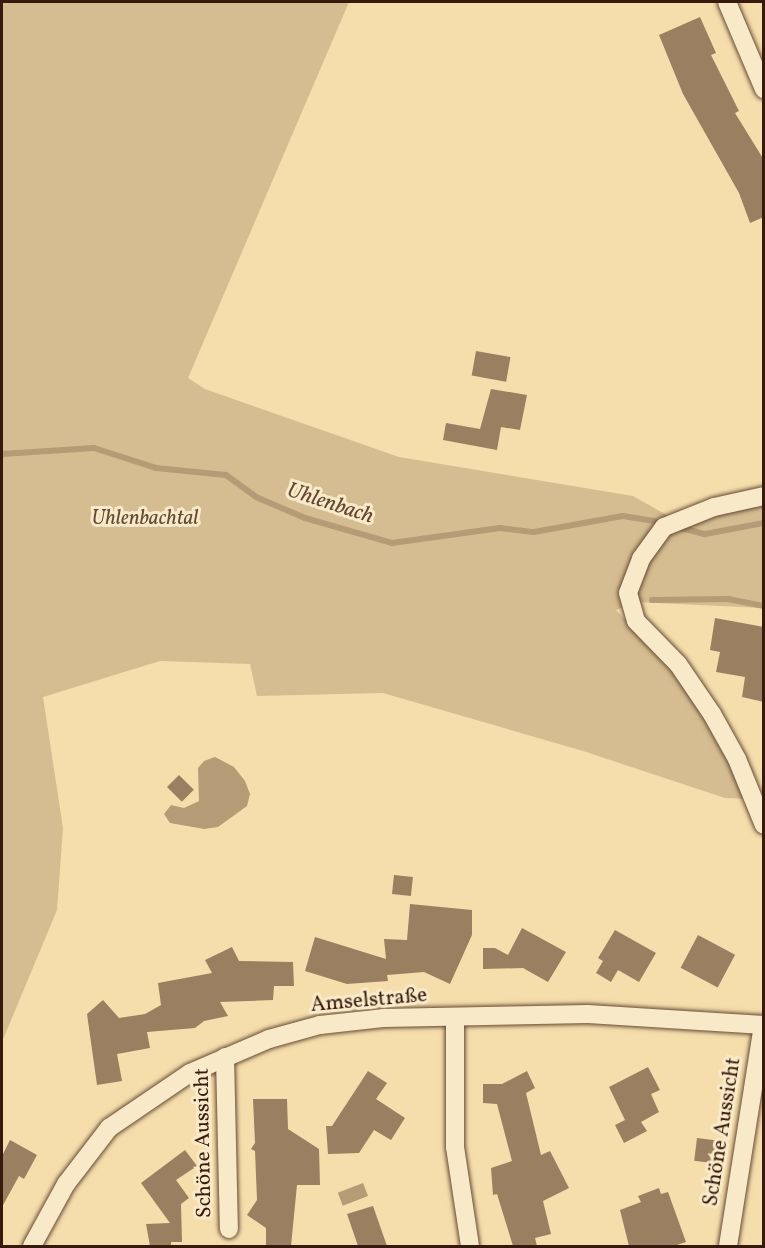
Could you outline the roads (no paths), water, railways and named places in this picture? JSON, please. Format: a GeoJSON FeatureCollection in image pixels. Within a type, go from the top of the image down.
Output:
{"type":"FeatureCollection","features":[{"type":"Feature","properties":{"kind":"street"},"geometry":{"type":"LineString","coordinates":[[728,2],[764,89]]}},
{"type":"Feature","properties":{"kind":"street"},"geometry":{"type":"LineString","coordinates":[[764,496],[714,507],[664,527],[641,559],[628,593],[636,621],[678,664],[712,714],[737,759],[764,825]]}},
{"type":"Feature","properties":{"kind":"street","name":"Amselstraße"},"geometry":{"type":"LineString","coordinates":[[32,1246],[66,1184],[109,1128],[190,1073],[225,1057],[320,1025],[455,1017],[588,1014],[763,1025]]}},
{"type":"Feature","properties":{"kind":"street"},"geometry":{"type":"LineString","coordinates":[[455,1017],[455,1147],[470,1246]]}},
{"type":"Feature","properties":{"kind":"street","name":"Schöne Aussicht"},"geometry":{"type":"LineString","coordinates":[[728,1246],[763,1025]]}},
{"type":"Feature","properties":{"kind":"street","name":"Schöne Aussicht"},"geometry":{"type":"LineString","coordinates":[[225,1057],[228,1229]]}},
{"type":"Feature","properties":{"kind":"waterway","name":"Uhlenbach"},"geometry":{"type":"LineString","coordinates":[[2,454],[94,448],[156,468],[226,475],[256,497],[305,518],[392,543],[500,528],[534,532],[623,516],[655,521]]}},
{"type":"Feature","properties":{"kind":"waterway","name":"Uhlenbach"},"geometry":{"type":"LineString","coordinates":[[678,527],[705,534],[764,523]]}},
{"type":"Feature","properties":{"kind":"waterway"},"geometry":{"type":"LineString","coordinates":[[652,600],[728,599],[764,606]]}},
{"type":"Feature","properties":{"kind":"park label","name":"Uhlenbachtal"},"geometry":{"type":"Point","coordinates":[145,519]}}]}
